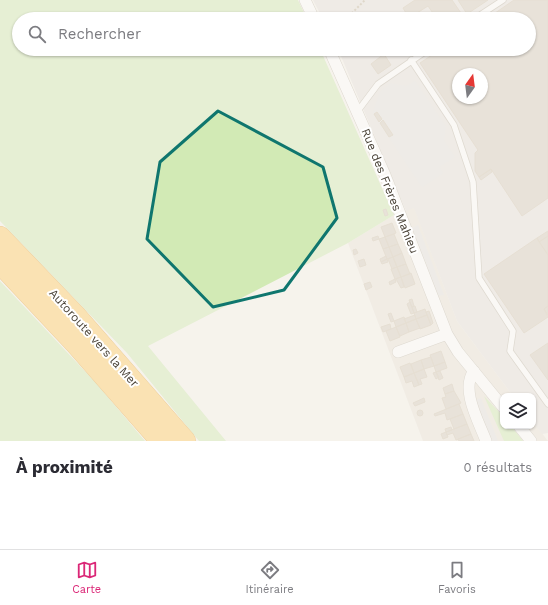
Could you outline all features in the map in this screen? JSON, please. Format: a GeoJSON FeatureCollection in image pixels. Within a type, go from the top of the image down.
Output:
{"type":"FeatureCollection","features":[{"type":"Feature","properties":{"kind":"highway","name":"Autoroute vers la Mer"},"geometry":{"type":"LineString","coordinates":[[0,237],[74,315],[185,441]]}},
{"type":"Feature","properties":{"kind":"highway"},"geometry":{"type":"LineString","coordinates":[[0,263],[80,349],[161,441]]}},
{"type":"Feature","properties":{"kind":"street"},"geometry":{"type":"LineString","coordinates":[[305,0],[311,12]]}},
{"type":"Feature","properties":{"kind":"street","name":"Rue des Frères Mahieu"},"geometry":{"type":"LineString","coordinates":[[332,56],[385,175],[447,334],[458,352],[500,402]]}},
{"type":"Feature","properties":{"kind":"street"},"geometry":{"type":"LineString","coordinates":[[398,352],[447,334]]}},
{"type":"Feature","properties":{"kind":"street"},"geometry":{"type":"LineString","coordinates":[[474,371],[469,380],[468,389],[486,441]]}},
{"type":"Feature","properties":{"kind":"street"},"geometry":{"type":"LineString","coordinates":[[522,429],[532,441]]}},
{"type":"Feature","properties":{"kind":"lane"},"geometry":{"type":"LineString","coordinates":[[485,12],[503,0]]}},
{"type":"Feature","properties":{"kind":"lane"},"geometry":{"type":"LineString","coordinates":[[357,112],[374,87],[417,56]]}},
{"type":"Feature","properties":{"kind":"lane"},"geometry":{"type":"LineString","coordinates":[[411,60],[454,124],[473,182],[479,278],[513,331],[510,351],[548,404]]}},
{"type":"Feature","properties":{"kind":"path"},"geometry":{"type":"LineString","coordinates":[[353,12],[365,0]]}},
{"type":"Feature","properties":{"kind":"highlighted area"},"geometry":{"type":"Polygon","coordinates":[[[218,111],[323,167],[337,218],[284,290],[213,307],[147,239],[160,162],[218,111]]]}},
{"type":"Feature","properties":{"kind":"shaded area"},"geometry":{"type":"Polygon","coordinates":[[[313,0],[548,0],[548,433],[542,434],[536,426],[536,393],[511,393],[457,321],[414,208],[406,211],[341,56],[536,56],[536,12],[319,12],[313,0]]]}},
{"type":"Feature","properties":{"kind":"shaded area"},"geometry":{"type":"Polygon","coordinates":[[[415,81],[446,127],[444,141],[455,157],[439,167],[443,173],[422,187],[373,113],[380,92],[391,83],[406,86],[415,81]]]}},
{"type":"Feature","properties":{"kind":"shaded area"},"geometry":{"type":"Polygon","coordinates":[[[414,207],[457,321],[511,393],[500,393],[500,429],[536,429],[536,426],[548,441],[423,441],[348,243],[394,215],[414,207]]]}},
{"type":"Feature","properties":{"kind":"shaded area"},"geometry":{"type":"Polygon","coordinates":[[[418,225],[444,295],[438,296],[412,228],[418,225]]]}},
{"type":"Feature","properties":{"kind":"shaded area"},"geometry":{"type":"Polygon","coordinates":[[[481,398],[498,441],[491,441],[475,400],[481,398]]]}},
{"type":"Feature","properties":{"kind":"green space"},"geometry":{"type":"Polygon","coordinates":[[[0,0],[298,0],[304,12],[12,12],[12,56],[323,56],[394,215],[348,243],[148,346],[226,441],[199,441],[127,353],[0,221],[0,0]]]}},
{"type":"Feature","properties":{"kind":"green space"},"geometry":{"type":"Polygon","coordinates":[[[0,281],[96,383],[145,441],[0,441],[0,281]]]}},
{"type":"Feature","properties":{"kind":"green space"},"geometry":{"type":"Polygon","coordinates":[[[484,396],[500,413],[500,429],[513,429],[523,441],[504,441],[484,396]]]}},
{"type":"Feature","properties":{"kind":"building"},"geometry":{"type":"Polygon","coordinates":[[[415,0],[452,0],[460,12],[432,12],[428,6],[418,12],[405,12],[403,8],[415,0]]]}},
{"type":"Feature","properties":{"kind":"building"},"geometry":{"type":"Polygon","coordinates":[[[458,0],[488,0],[470,12],[466,12],[458,0]]]}},
{"type":"Feature","properties":{"kind":"building"},"geometry":{"type":"Polygon","coordinates":[[[514,0],[548,0],[548,198],[522,216],[491,169],[479,177],[475,171],[475,153],[478,150],[420,63],[430,56],[536,56],[536,12],[497,12],[514,0]]]}},
{"type":"Feature","properties":{"kind":"building"},"geometry":{"type":"Polygon","coordinates":[[[381,56],[385,56],[391,65],[378,74],[371,64],[381,56]]]}},
{"type":"Feature","properties":{"kind":"building"},"geometry":{"type":"Polygon","coordinates":[[[377,112],[382,119],[379,122],[374,114],[377,112]]]}},
{"type":"Feature","properties":{"kind":"building"},"geometry":{"type":"Polygon","coordinates":[[[383,120],[393,135],[389,137],[380,123],[383,120]]]}},
{"type":"Feature","properties":{"kind":"building"},"geometry":{"type":"Polygon","coordinates":[[[491,169],[492,172],[481,180],[479,177],[491,169]]]}},
{"type":"Feature","properties":{"kind":"building"},"geometry":{"type":"Polygon","coordinates":[[[386,209],[388,215],[385,216],[383,210],[386,209]]]}},
{"type":"Feature","properties":{"kind":"building"},"geometry":{"type":"Polygon","coordinates":[[[392,223],[396,233],[385,237],[381,227],[392,223]]]}},
{"type":"Feature","properties":{"kind":"building"},"geometry":{"type":"Polygon","coordinates":[[[548,231],[548,236],[539,242],[537,238],[548,231]]]}},
{"type":"Feature","properties":{"kind":"building"},"geometry":{"type":"Polygon","coordinates":[[[394,234],[398,244],[389,247],[385,237],[394,234]]]}},
{"type":"Feature","properties":{"kind":"building"},"geometry":{"type":"Polygon","coordinates":[[[378,236],[379,239],[373,241],[372,238],[378,236]]]}},
{"type":"Feature","properties":{"kind":"building"},"geometry":{"type":"Polygon","coordinates":[[[548,236],[548,255],[539,242],[548,236]]]}},
{"type":"Feature","properties":{"kind":"building"},"geometry":{"type":"Polygon","coordinates":[[[385,237],[389,247],[383,249],[379,239],[385,237]]]}},
{"type":"Feature","properties":{"kind":"building"},"geometry":{"type":"Polygon","coordinates":[[[537,238],[548,255],[548,306],[544,309],[548,317],[524,333],[484,274],[537,238]]]}},
{"type":"Feature","properties":{"kind":"building"},"geometry":{"type":"Polygon","coordinates":[[[398,244],[402,253],[393,257],[389,247],[398,244]]]}},
{"type":"Feature","properties":{"kind":"building"},"geometry":{"type":"Polygon","coordinates":[[[389,247],[393,257],[387,259],[383,249],[389,247]]]}},
{"type":"Feature","properties":{"kind":"building"},"geometry":{"type":"Polygon","coordinates":[[[356,249],[358,253],[354,255],[353,250],[356,249]]]}},
{"type":"Feature","properties":{"kind":"building"},"geometry":{"type":"Polygon","coordinates":[[[402,253],[406,264],[397,267],[393,257],[402,253]]]}},
{"type":"Feature","properties":{"kind":"building"},"geometry":{"type":"Polygon","coordinates":[[[386,256],[387,259],[381,262],[380,259],[386,256]]]}},
{"type":"Feature","properties":{"kind":"building"},"geometry":{"type":"Polygon","coordinates":[[[393,257],[397,267],[392,269],[388,259],[393,257]]]}},
{"type":"Feature","properties":{"kind":"building"},"geometry":{"type":"Polygon","coordinates":[[[364,259],[366,265],[360,267],[358,261],[364,259]]]}},
{"type":"Feature","properties":{"kind":"building"},"geometry":{"type":"Polygon","coordinates":[[[387,259],[388,262],[382,264],[381,262],[387,259]]]}},
{"type":"Feature","properties":{"kind":"building"},"geometry":{"type":"Polygon","coordinates":[[[406,264],[410,274],[401,277],[397,267],[406,264]]]}},
{"type":"Feature","properties":{"kind":"building"},"geometry":{"type":"Polygon","coordinates":[[[397,267],[401,277],[395,279],[391,269],[397,267]]]}},
{"type":"Feature","properties":{"kind":"building"},"geometry":{"type":"Polygon","coordinates":[[[411,273],[415,284],[405,288],[401,277],[411,273]]]}},
{"type":"Feature","properties":{"kind":"building"},"geometry":{"type":"Polygon","coordinates":[[[401,277],[404,287],[401,288],[396,279],[401,277]]]}},
{"type":"Feature","properties":{"kind":"building"},"geometry":{"type":"Polygon","coordinates":[[[395,279],[396,282],[390,285],[389,282],[395,279]]]}},
{"type":"Feature","properties":{"kind":"building"},"geometry":{"type":"Polygon","coordinates":[[[370,282],[372,287],[366,290],[364,284],[370,282]]]}},
{"type":"Feature","properties":{"kind":"building"},"geometry":{"type":"Polygon","coordinates":[[[412,299],[414,306],[412,307],[409,300],[412,299]]]}},
{"type":"Feature","properties":{"kind":"building"},"geometry":{"type":"Polygon","coordinates":[[[410,302],[414,313],[411,314],[407,304],[410,302]]]}},
{"type":"Feature","properties":{"kind":"building"},"geometry":{"type":"Polygon","coordinates":[[[415,306],[417,312],[414,313],[412,307],[415,306]]]}},
{"type":"Feature","properties":{"kind":"building"},"geometry":{"type":"Polygon","coordinates":[[[548,306],[548,315],[544,309],[548,306]]]}},
{"type":"Feature","properties":{"kind":"building"},"geometry":{"type":"Polygon","coordinates":[[[425,309],[427,315],[416,319],[414,313],[425,309]]]}},
{"type":"Feature","properties":{"kind":"building"},"geometry":{"type":"Polygon","coordinates":[[[429,311],[433,323],[431,325],[426,312],[429,311]]]}},
{"type":"Feature","properties":{"kind":"building"},"geometry":{"type":"Polygon","coordinates":[[[391,313],[394,321],[391,322],[388,314],[391,313]]]}},
{"type":"Feature","properties":{"kind":"building"},"geometry":{"type":"Polygon","coordinates":[[[415,315],[416,319],[406,323],[404,319],[415,315]]]}},
{"type":"Feature","properties":{"kind":"building"},"geometry":{"type":"Polygon","coordinates":[[[427,315],[431,325],[420,329],[416,319],[427,315]]]}},
{"type":"Feature","properties":{"kind":"building"},"geometry":{"type":"Polygon","coordinates":[[[404,317],[406,323],[396,327],[394,321],[404,317]]]}},
{"type":"Feature","properties":{"kind":"building"},"geometry":{"type":"Polygon","coordinates":[[[416,319],[420,328],[409,332],[406,323],[416,319]]]}},
{"type":"Feature","properties":{"kind":"building"},"geometry":{"type":"Polygon","coordinates":[[[406,323],[409,332],[400,336],[396,327],[406,323]]]}},
{"type":"Feature","properties":{"kind":"building"},"geometry":{"type":"Polygon","coordinates":[[[390,324],[391,329],[383,332],[381,327],[390,324]]]}},
{"type":"Feature","properties":{"kind":"building"},"geometry":{"type":"Polygon","coordinates":[[[396,327],[400,337],[390,341],[386,331],[396,327]]]}},
{"type":"Feature","properties":{"kind":"building"},"geometry":{"type":"Polygon","coordinates":[[[548,343],[548,380],[530,355],[548,343]]]}},
{"type":"Feature","properties":{"kind":"building"},"geometry":{"type":"Polygon","coordinates":[[[441,351],[445,362],[434,366],[430,355],[441,351]]]}},
{"type":"Feature","properties":{"kind":"building"},"geometry":{"type":"Polygon","coordinates":[[[431,357],[434,366],[424,369],[421,360],[431,357]]]}},
{"type":"Feature","properties":{"kind":"building"},"geometry":{"type":"Polygon","coordinates":[[[421,360],[424,369],[414,373],[411,364],[421,360]]]}},
{"type":"Feature","properties":{"kind":"building"},"geometry":{"type":"Polygon","coordinates":[[[445,362],[447,368],[436,372],[434,366],[445,362]]]}},
{"type":"Feature","properties":{"kind":"building"},"geometry":{"type":"Polygon","coordinates":[[[410,363],[414,373],[404,377],[400,367],[410,363]]]}},
{"type":"Feature","properties":{"kind":"building"},"geometry":{"type":"Polygon","coordinates":[[[424,369],[427,377],[420,379],[422,384],[419,385],[414,373],[424,369]]]}},
{"type":"Feature","properties":{"kind":"building"},"geometry":{"type":"Polygon","coordinates":[[[440,371],[443,378],[439,380],[436,372],[440,371]]]}},
{"type":"Feature","properties":{"kind":"building"},"geometry":{"type":"Polygon","coordinates":[[[436,372],[439,377],[436,379],[433,373],[436,372]]]}},
{"type":"Feature","properties":{"kind":"building"},"geometry":{"type":"Polygon","coordinates":[[[414,373],[419,385],[414,387],[412,381],[406,383],[404,377],[414,373]]]}},
{"type":"Feature","properties":{"kind":"building"},"geometry":{"type":"Polygon","coordinates":[[[452,384],[454,391],[445,394],[443,388],[452,384]]]}},
{"type":"Feature","properties":{"kind":"building"},"geometry":{"type":"Polygon","coordinates":[[[454,391],[461,403],[446,409],[442,398],[446,397],[445,394],[454,391]]]}},
{"type":"Feature","properties":{"kind":"building"},"geometry":{"type":"Polygon","coordinates":[[[424,398],[425,402],[415,406],[413,403],[424,398]]]}},
{"type":"Feature","properties":{"kind":"building"},"geometry":{"type":"Polygon","coordinates":[[[459,404],[463,414],[447,420],[445,413],[435,416],[434,414],[459,404]]]}},
{"type":"Feature","properties":{"kind":"building"},"geometry":{"type":"Polygon","coordinates":[[[420,410],[423,413],[420,416],[417,413],[420,410]]]}},
{"type":"Feature","properties":{"kind":"building"},"geometry":{"type":"Polygon","coordinates":[[[463,414],[467,424],[454,429],[450,419],[463,414]]]}},
{"type":"Feature","properties":{"kind":"building"},"geometry":{"type":"Polygon","coordinates":[[[467,424],[471,434],[456,440],[453,433],[447,435],[446,432],[467,424]]]}},
{"type":"Feature","properties":{"kind":"building"},"geometry":{"type":"Polygon","coordinates":[[[451,427],[452,430],[446,432],[445,429],[451,427]]]}},
{"type":"Feature","properties":{"kind":"building"},"geometry":{"type":"Polygon","coordinates":[[[446,432],[448,437],[443,439],[441,434],[446,432]]]}},
{"type":"Feature","properties":{"kind":"building"},"geometry":{"type":"Polygon","coordinates":[[[471,434],[474,441],[459,441],[458,439],[471,434]]]}}]}
